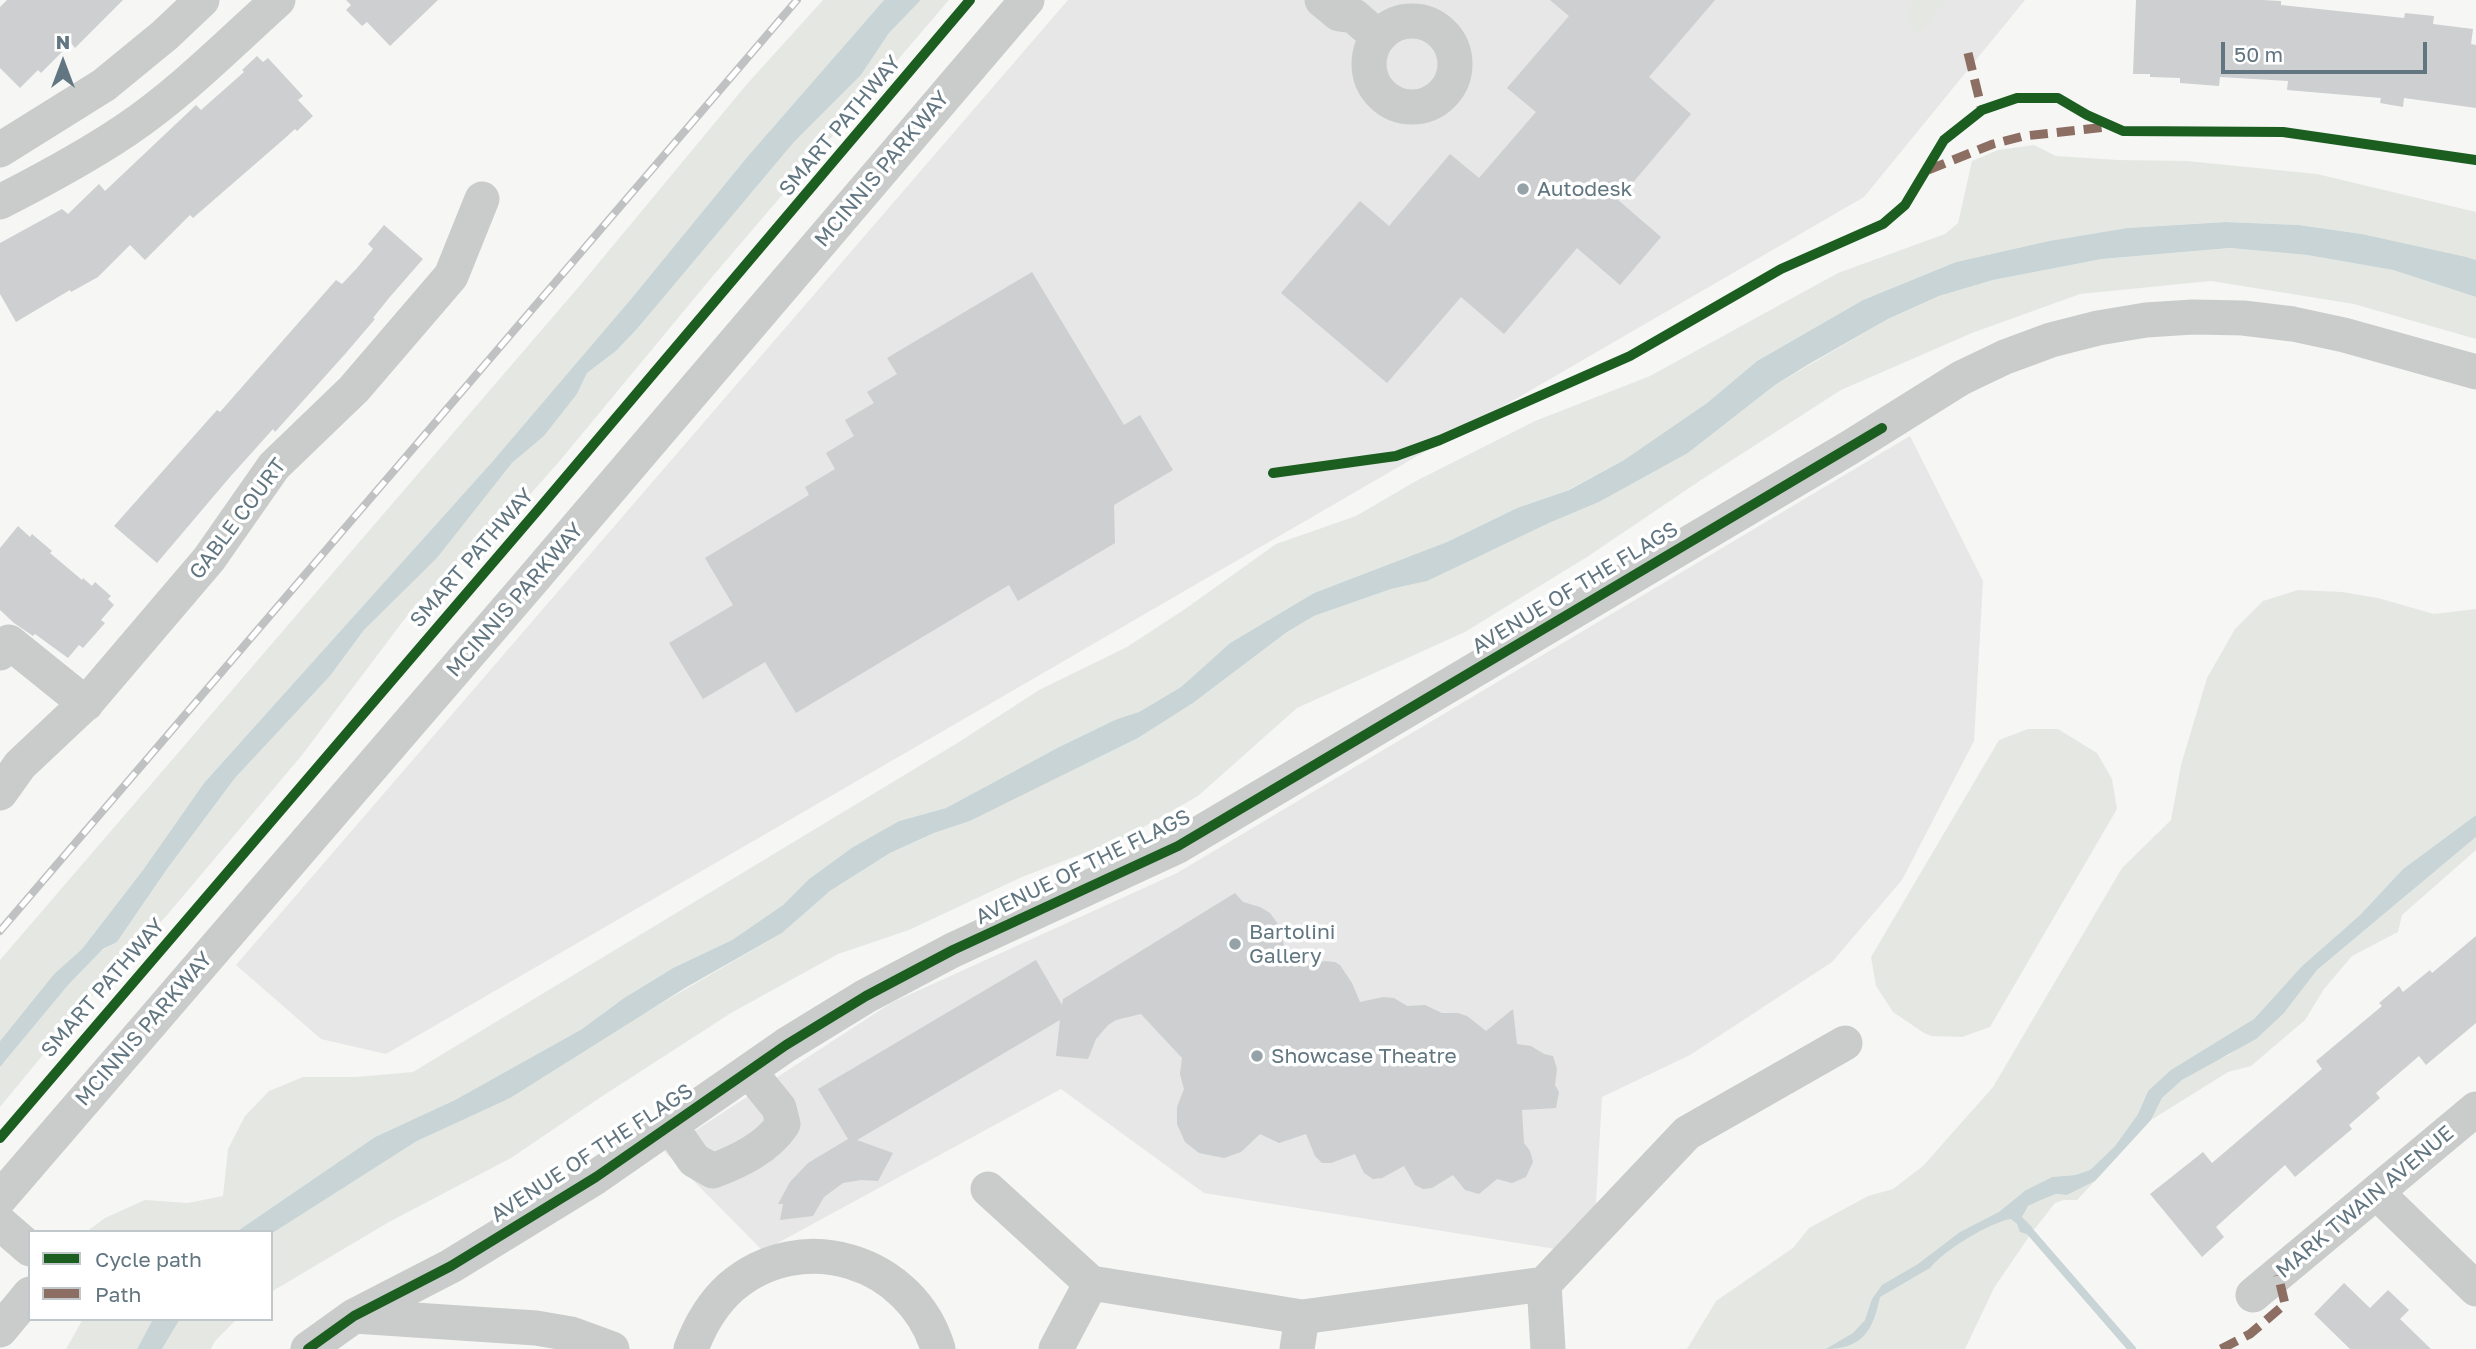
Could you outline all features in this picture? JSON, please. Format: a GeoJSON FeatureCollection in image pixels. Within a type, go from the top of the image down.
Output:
{"type":"FeatureCollection","features":[{"type":"Feature","properties":{"kind":"street"},"geometry":{"type":"LineString","coordinates":[[0,150],[104,85],[165,35],[202,0]]}},
{"type":"Feature","properties":{"kind":"street"},"geometry":{"type":"LineString","coordinates":[[0,202],[58,173],[128,129],[181,87],[278,0]]}},
{"type":"Feature","properties":{"kind":"street","name":"MCINNIS PARKWAY"},"geometry":{"type":"LineString","coordinates":[[0,1198],[1027,0]]}},
{"type":"Feature","properties":{"kind":"street"},"geometry":{"type":"LineString","coordinates":[[1322,0],[1339,14],[1362,18]]}},
{"type":"Feature","properties":{"kind":"street","name":"GABLE COURT"},"geometry":{"type":"LineString","coordinates":[[0,793],[20,765],[86,704],[209,559],[274,466],[354,389],[451,276],[482,200]]}},
{"type":"Feature","properties":{"kind":"street","name":"AVENUE OF THE FLAGS"},"geometry":{"type":"LineString","coordinates":[[311,1348],[354,1316],[451,1266],[596,1177],[823,1021],[909,972],[1178,846],[1882,428],[1961,378],[2005,357],[2051,340],[2098,328],[2147,320],[2243,318],[2294,324],[2390,346],[2476,372]]}},
{"type":"Feature","properties":{"kind":"street"},"geometry":{"type":"LineString","coordinates":[[0,653],[9,642],[86,704]]}},
{"type":"Feature","properties":{"kind":"street"},"geometry":{"type":"LineString","coordinates":[[988,1189],[1091,1283],[1300,1333],[1544,1284],[1687,1133],[1845,1043]]}},
{"type":"Feature","properties":{"kind":"street"},"geometry":{"type":"LineString","coordinates":[[670,1125],[694,1160],[713,1171],[733,1163],[773,1139],[783,1124],[779,1108],[749,1071]]}},
{"type":"Feature","properties":{"kind":"street","name":"MARK TWAIN AVENUE"},"geometry":{"type":"LineString","coordinates":[[2253,1295],[2476,1109]]}},
{"type":"Feature","properties":{"kind":"street"},"geometry":{"type":"LineString","coordinates":[[2377,1193],[2476,1289]]}},
{"type":"Feature","properties":{"kind":"street"},"geometry":{"type":"LineString","coordinates":[[0,1223],[28,1247]]}},
{"type":"Feature","properties":{"kind":"street"},"geometry":{"type":"LineString","coordinates":[[691,1349],[707,1315],[732,1287],[749,1274],[786,1259],[823,1257],[863,1265],[897,1285],[925,1318],[938,1349]]}},
{"type":"Feature","properties":{"kind":"street"},"geometry":{"type":"LineString","coordinates":[[1056,1349],[1091,1283]]}},
{"type":"Feature","properties":{"kind":"street"},"geometry":{"type":"LineString","coordinates":[[1544,1284],[1548,1349]]}},
{"type":"Feature","properties":{"kind":"street"},"geometry":{"type":"LineString","coordinates":[[0,1330],[28,1296]]}},
{"type":"Feature","properties":{"kind":"street"},"geometry":{"type":"LineString","coordinates":[[354,1316],[536,1328],[571,1334],[612,1349]]}},
{"type":"Feature","properties":{"kind":"shaded area"},"geometry":{"type":"Polygon","coordinates":[[[823,0],[884,0],[748,156],[492,462],[204,783],[143,870],[82,949],[54,974],[0,1041],[0,960],[582,283],[747,84],[823,0]]]}},
{"type":"Feature","properties":{"kind":"shaded area"},"geometry":{"type":"Polygon","coordinates":[[[884,0],[921,0],[889,33],[861,75],[794,142],[637,329],[616,351],[587,373],[577,394],[544,436],[512,463],[437,558],[364,630],[330,676],[235,778],[117,942],[103,949],[69,984],[0,1067],[0,1041],[54,974],[82,949],[143,870],[204,783],[492,462],[748,156],[884,0]]]}},
{"type":"Feature","properties":{"kind":"shaded area"},"geometry":{"type":"Polygon","coordinates":[[[921,0],[949,0],[712,277],[558,463],[486,544],[416,604],[302,755],[168,914],[84,1005],[0,1107],[0,1067],[69,984],[101,951],[117,942],[235,778],[330,676],[364,630],[437,558],[512,463],[544,436],[577,394],[587,373],[616,351],[637,329],[794,142],[861,75],[889,33],[921,0]]]}},
{"type":"Feature","properties":{"kind":"shaded area"},"geometry":{"type":"Polygon","coordinates":[[[1068,0],[2025,0],[1864,197],[386,1054],[321,1039],[236,965],[1068,0]]]}},
{"type":"Feature","properties":{"kind":"shaded area"},"geometry":{"type":"Polygon","coordinates":[[[1913,0],[1947,0],[1918,35],[1909,18],[1913,0]]]}},
{"type":"Feature","properties":{"kind":"shaded area"},"geometry":{"type":"Polygon","coordinates":[[[2034,145],[2056,156],[2187,161],[2317,174],[2476,212],[2476,260],[2362,234],[2299,225],[2226,222],[2127,228],[2049,241],[1956,262],[1863,300],[1757,361],[1707,403],[1624,460],[1568,490],[1517,508],[1447,542],[1314,593],[1230,643],[1181,687],[1139,712],[1117,719],[1059,747],[946,808],[899,821],[853,847],[809,879],[783,905],[732,940],[673,968],[624,998],[582,1029],[455,1100],[375,1137],[239,1230],[89,1230],[105,1218],[145,1200],[188,1203],[223,1196],[228,1149],[245,1116],[269,1091],[303,1077],[356,1077],[413,1072],[959,742],[1039,690],[1127,647],[1276,544],[1356,516],[1416,481],[1535,421],[1650,376],[1838,273],[1945,234],[1958,223],[1972,161],[1998,150],[2034,145]]]}},
{"type":"Feature","properties":{"kind":"shaded area"},"geometry":{"type":"Polygon","coordinates":[[[2226,222],[2299,225],[2362,234],[2476,260],[2476,297],[2393,270],[2307,255],[2230,248],[2102,259],[1993,280],[1939,296],[1888,319],[1809,364],[1775,385],[1688,453],[1599,502],[1427,581],[1391,589],[1314,616],[1287,632],[1193,703],[1138,738],[970,821],[934,833],[890,853],[830,891],[782,933],[685,988],[510,1098],[417,1141],[273,1233],[273,1230],[239,1230],[375,1137],[455,1100],[582,1029],[624,998],[673,968],[732,940],[783,905],[809,879],[853,847],[899,821],[946,808],[1059,747],[1117,719],[1139,712],[1181,687],[1230,643],[1314,593],[1447,542],[1517,508],[1569,490],[1624,460],[1707,403],[1757,361],[1863,300],[1956,262],[2049,241],[2127,228],[2226,222]]]}},
{"type":"Feature","properties":{"kind":"shaded area"},"geometry":{"type":"Polygon","coordinates":[[[2230,248],[2307,255],[2393,270],[2476,297],[2476,339],[2354,304],[2211,281],[2080,294],[1972,333],[1841,390],[1587,557],[1465,632],[1297,708],[1198,796],[1128,836],[1022,877],[909,930],[838,954],[731,1013],[511,1158],[389,1222],[273,1291],[273,1233],[417,1141],[459,1121],[782,933],[830,891],[890,853],[934,833],[970,821],[1138,738],[1193,703],[1287,632],[1314,616],[1391,589],[1422,582],[1599,502],[1688,453],[1775,385],[1888,319],[1939,296],[1993,280],[2102,259],[2230,248]]]}},
{"type":"Feature","properties":{"kind":"shaded area"},"geometry":{"type":"Polygon","coordinates":[[[1910,436],[1983,581],[1974,741],[1902,880],[1832,962],[1690,1055],[1602,1097],[1593,1255],[1204,1193],[1061,1089],[763,1251],[664,1151],[891,1003],[1177,873],[1910,436]]]}},
{"type":"Feature","properties":{"kind":"shaded area"},"geometry":{"type":"Polygon","coordinates":[[[2298,590],[2342,592],[2378,598],[2434,614],[2476,609],[2476,815],[2403,869],[2360,915],[2302,966],[2254,1019],[2148,1091],[2138,1114],[2115,1146],[2090,1170],[2075,1175],[2052,1177],[2026,1190],[2023,1212],[2028,1206],[2041,1200],[2056,1194],[2067,1195],[2095,1181],[2077,1200],[2055,1203],[2030,1235],[1994,1288],[1965,1349],[1687,1349],[1716,1301],[1793,1248],[1809,1228],[1868,1196],[1893,1189],[1923,1166],[1993,1087],[2122,868],[2171,820],[2181,765],[2207,678],[2235,629],[2263,601],[2298,590]]]}},
{"type":"Feature","properties":{"kind":"shaded area"},"geometry":{"type":"Polygon","coordinates":[[[2028,729],[2058,729],[2097,753],[2112,779],[2117,809],[1990,1027],[1962,1037],[1931,1036],[1893,1012],[1876,986],[1871,957],[1999,740],[2028,729]]]}},
{"type":"Feature","properties":{"kind":"shaded area"},"geometry":{"type":"Polygon","coordinates":[[[2476,815],[2476,837],[2317,970],[2284,1013],[2256,1039],[2182,1080],[2162,1098],[2151,1120],[2095,1181],[2067,1195],[2056,1194],[2028,1206],[2022,1217],[2032,1227],[2030,1235],[2020,1232],[2011,1219],[1980,1231],[1945,1254],[1930,1268],[1880,1297],[1870,1328],[1858,1341],[1849,1346],[1826,1349],[1853,1333],[1865,1320],[1872,1299],[1882,1285],[1918,1264],[1960,1232],[1999,1212],[2026,1190],[2052,1177],[2075,1175],[2090,1170],[2115,1146],[2138,1114],[2148,1091],[2171,1070],[2254,1019],[2302,966],[2360,915],[2403,869],[2476,815]]]}},
{"type":"Feature","properties":{"kind":"shaded area"},"geometry":{"type":"Polygon","coordinates":[[[2476,837],[2476,850],[2402,915],[2398,932],[2352,956],[2324,989],[2305,1020],[2251,1066],[2228,1072],[2151,1120],[2162,1098],[2182,1080],[2205,1065],[2229,1055],[2284,1013],[2317,970],[2476,837]]]}},
{"type":"Feature","properties":{"kind":"shaded area"},"geometry":{"type":"Polygon","coordinates":[[[82,1321],[152,1321],[137,1349],[66,1349],[82,1321]]]}},
{"type":"Feature","properties":{"kind":"shaded area"},"geometry":{"type":"Polygon","coordinates":[[[152,1321],[179,1321],[162,1349],[137,1349],[152,1321]]]}},
{"type":"Feature","properties":{"kind":"shaded area"},"geometry":{"type":"Polygon","coordinates":[[[179,1321],[235,1321],[215,1341],[211,1349],[162,1349],[179,1321]]]}},
{"type":"Feature","properties":{"kind":"building"},"geometry":{"type":"Polygon","coordinates":[[[7,0],[123,0],[75,48],[71,43],[41,73],[38,70],[20,88],[0,68],[0,7],[7,0]]]}},
{"type":"Feature","properties":{"kind":"building"},"geometry":{"type":"Polygon","coordinates":[[[346,0],[438,0],[390,46],[367,22],[362,26],[346,10],[351,5],[346,0]]]}},
{"type":"Feature","properties":{"kind":"building","name":"Autodesk"},"geometry":{"type":"Polygon","coordinates":[[[1550,0],[1715,0],[1649,77],[1691,114],[1618,200],[1661,237],[1620,285],[1577,248],[1504,334],[1461,297],[1387,383],[1281,293],[1360,201],[1389,226],[1450,154],[1479,178],[1536,112],[1507,88],[1569,16],[1550,0]]]}},
{"type":"Feature","properties":{"kind":"building"},"geometry":{"type":"Polygon","coordinates":[[[2136,0],[2281,1],[2281,5],[2404,18],[2405,13],[2434,16],[2433,24],[2473,29],[2471,44],[2476,45],[2476,108],[2404,98],[2403,107],[2380,103],[2381,98],[2287,90],[2288,81],[2220,77],[2219,86],[2180,83],[2180,78],[2133,74],[2136,0]]]}},
{"type":"Feature","properties":{"kind":"building"},"geometry":{"type":"Polygon","coordinates":[[[257,56],[263,62],[268,58],[303,96],[298,100],[313,116],[193,218],[190,215],[145,260],[130,245],[98,277],[16,322],[0,294],[0,243],[62,209],[68,214],[99,184],[105,191],[196,105],[201,110],[244,72],[242,70],[257,56]]]}},
{"type":"Feature","properties":{"kind":"building"},"geometry":{"type":"Polygon","coordinates":[[[384,225],[423,259],[346,353],[275,432],[273,429],[157,563],[114,526],[217,410],[220,412],[336,280],[342,284],[357,268],[373,249],[368,244],[384,225]]]}},
{"type":"Feature","properties":{"kind":"building"},"geometry":{"type":"Polygon","coordinates":[[[1032,272],[1124,425],[1140,415],[1173,470],[1114,505],[1115,543],[1018,601],[1009,585],[796,713],[765,662],[703,699],[669,643],[733,605],[705,558],[809,495],[805,487],[835,469],[826,453],[854,436],[845,420],[874,403],[867,392],[897,374],[887,358],[1032,272]]]}},
{"type":"Feature","properties":{"kind":"building"},"geometry":{"type":"Polygon","coordinates":[[[18,526],[30,537],[32,534],[82,580],[83,578],[92,586],[95,582],[111,596],[108,599],[114,605],[101,620],[105,623],[83,648],[79,645],[68,658],[35,634],[33,636],[14,623],[0,610],[0,548],[18,526]]]}},
{"type":"Feature","properties":{"kind":"building"},"geometry":{"type":"Polygon","coordinates":[[[1235,893],[1243,902],[1270,913],[1278,924],[1284,945],[1309,966],[1324,961],[1340,965],[1360,1002],[1383,997],[1394,998],[1407,1006],[1425,1005],[1442,1013],[1467,1016],[1486,1031],[1513,1009],[1517,1044],[1531,1046],[1553,1056],[1557,1069],[1555,1085],[1559,1092],[1556,1108],[1522,1110],[1524,1143],[1533,1162],[1526,1177],[1512,1183],[1497,1179],[1479,1194],[1465,1190],[1453,1175],[1432,1188],[1423,1189],[1415,1185],[1404,1166],[1382,1178],[1373,1179],[1364,1173],[1355,1154],[1331,1163],[1322,1163],[1315,1156],[1306,1134],[1279,1143],[1260,1134],[1241,1152],[1224,1158],[1199,1153],[1185,1142],[1177,1124],[1177,1107],[1184,1089],[1180,1074],[1182,1058],[1141,1014],[1116,1020],[1108,1025],[1096,1039],[1088,1059],[1056,1056],[1060,1020],[857,1140],[893,1153],[878,1181],[843,1183],[824,1197],[813,1216],[780,1220],[783,1204],[778,1204],[790,1182],[808,1163],[848,1139],[818,1089],[1036,960],[1062,1005],[1063,999],[1235,893]]]}},
{"type":"Feature","properties":{"kind":"building"},"geometry":{"type":"Polygon","coordinates":[[[2476,936],[2476,1023],[2426,1065],[2419,1056],[2376,1093],[2380,1098],[2349,1125],[2352,1129],[2295,1177],[2285,1165],[2216,1227],[2224,1237],[2202,1257],[2150,1194],[2203,1152],[2212,1163],[2322,1069],[2316,1061],[2382,1006],[2379,1003],[2399,986],[2403,992],[2430,970],[2432,973],[2476,936]]]}},
{"type":"Feature","properties":{"kind":"building"},"geometry":{"type":"Polygon","coordinates":[[[2344,1283],[2370,1308],[2388,1290],[2409,1310],[2400,1319],[2431,1349],[2350,1349],[2314,1314],[2344,1283]]]}},
{"type":"Feature","properties":{"kind":"waterway"},"geometry":{"type":"LineString","coordinates":[[2026,1227],[2132,1349]]}},
{"type":"Feature","properties":{"kind":"railway"},"geometry":{"type":"LineString","coordinates":[[0,931],[797,0]]}},
{"type":"Feature","properties":{"kind":"marked path"},"geometry":{"type":"LineString","coordinates":[[1968,53],[1982,110]]}},
{"type":"Feature","properties":{"kind":"marked path"},"geometry":{"type":"LineString","coordinates":[[1928,170],[1993,144],[2024,136],[2107,127]]}},
{"type":"Feature","properties":{"kind":"marked path"},"geometry":{"type":"LineString","coordinates":[[2221,1349],[2250,1334],[2285,1304],[2278,1275]]}},
{"type":"Feature","properties":{"kind":"cycle path","name":"SMART PATHWAY"},"geometry":{"type":"LineString","coordinates":[[0,1138],[970,0]]}},
{"type":"Feature","properties":{"kind":"cycle path"},"geometry":{"type":"LineString","coordinates":[[1273,473],[1396,456],[1440,440],[1630,356],[1781,269],[1883,224],[1905,205],[1944,140],[1982,110],[2017,98],[2058,98],[2123,131],[2283,132],[2476,160]]}},
{"type":"Feature","properties":{"kind":"cycle path"},"geometry":{"type":"LineString","coordinates":[[308,1349],[354,1316],[451,1266],[596,1177],[786,1045],[866,996],[953,950],[1178,846],[1882,428]]}},
{"type":"Feature","properties":{"kind":"place","name":"Autodesk"},"geometry":{"type":"Point","coordinates":[1523,189]}},
{"type":"Feature","properties":{"kind":"place","name":"Bartolini Gallery"},"geometry":{"type":"Point","coordinates":[1235,944]}},
{"type":"Feature","properties":{"kind":"place","name":"Showcase Theatre"},"geometry":{"type":"Point","coordinates":[1257,1056]}}]}
